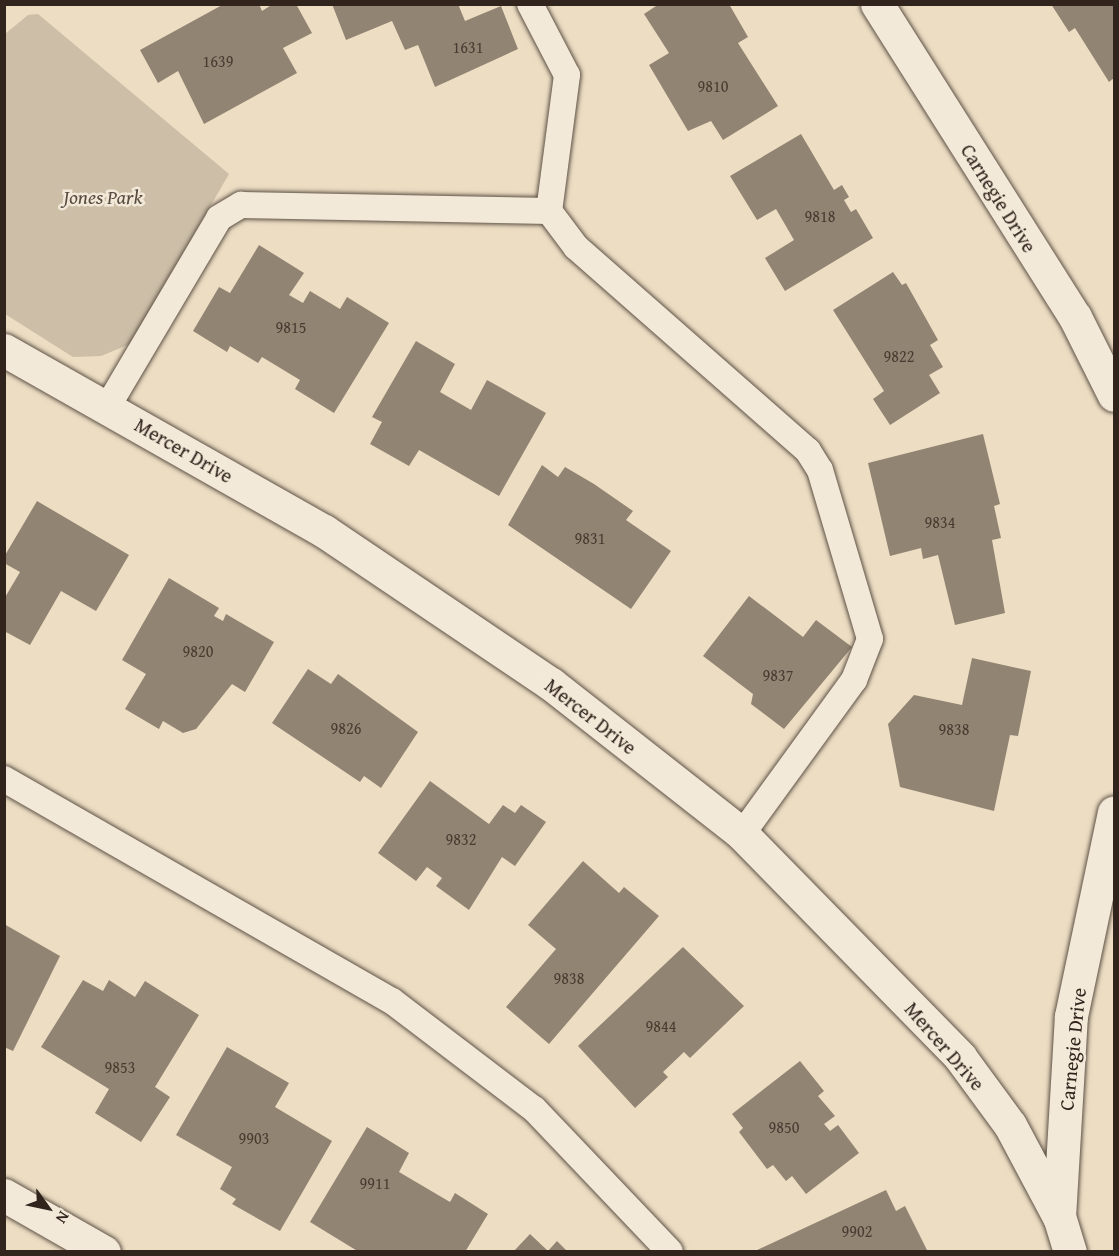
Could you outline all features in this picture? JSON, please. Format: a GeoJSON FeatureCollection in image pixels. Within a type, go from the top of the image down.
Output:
{"type":"FeatureCollection","features":[{"type":"Feature","properties":{"kind":"street","name":"Carnegie Drive"},"geometry":{"type":"LineString","coordinates":[[877,4],[1075,317],[1114,395]]}},
{"type":"Feature","properties":{"kind":"street","name":"Mercer Drive"},"geometry":{"type":"LineString","coordinates":[[4,350],[108,405],[324,531],[541,677],[742,834],[960,1057],[1010,1125],[1059,1217]]}},
{"type":"Feature","properties":{"kind":"street","name":"Carnegie Drive"},"geometry":{"type":"LineString","coordinates":[[1070,1251],[1059,1217],[1071,1016],[1114,816]]}},
{"type":"Feature","properties":{"kind":"street"},"geometry":{"type":"LineString","coordinates":[[11,1204],[104,1251]]}},
{"type":"Feature","properties":{"kind":"lane"},"geometry":{"type":"LineString","coordinates":[[530,4],[567,75],[549,211],[576,248],[808,451],[820,470],[870,639],[854,680],[742,834]]}},
{"type":"Feature","properties":{"kind":"lane"},"geometry":{"type":"LineString","coordinates":[[108,405],[219,218],[241,205],[549,211]]}},
{"type":"Feature","properties":{"kind":"lane"},"geometry":{"type":"LineString","coordinates":[[4,779],[392,1001],[534,1109],[670,1251]]}},
{"type":"Feature","properties":{"kind":"green space","name":"Jones Park"},"geometry":{"type":"Polygon","coordinates":[[[38,14],[229,174],[130,344],[101,356],[73,357],[5,314],[5,34],[28,15],[38,14]]]}},
{"type":"Feature","properties":{"kind":"building"},"geometry":{"type":"Polygon","coordinates":[[[224,4],[259,4],[262,11],[273,4],[296,4],[312,33],[283,48],[297,73],[204,124],[178,71],[158,83],[140,50],[224,4]]]}},
{"type":"Feature","properties":{"kind":"building"},"geometry":{"type":"Polygon","coordinates":[[[332,4],[458,4],[465,21],[501,6],[518,49],[435,87],[418,45],[405,50],[392,21],[346,40],[332,4]]]}},
{"type":"Feature","properties":{"kind":"building"},"geometry":{"type":"Polygon","coordinates":[[[659,4],[729,4],[748,37],[738,43],[778,106],[723,140],[711,121],[688,131],[649,65],[669,53],[644,14],[659,4]]]}},
{"type":"Feature","properties":{"kind":"building"},"geometry":{"type":"Polygon","coordinates":[[[1051,4],[1114,4],[1114,78],[1109,82],[1075,28],[1069,32],[1051,4]]]}},
{"type":"Feature","properties":{"kind":"building"},"geometry":{"type":"Polygon","coordinates":[[[801,134],[834,190],[842,185],[849,197],[844,200],[851,212],[856,209],[873,238],[785,291],[765,258],[794,240],[776,209],[757,220],[730,176],[801,134]]]}},
{"type":"Feature","properties":{"kind":"building"},"geometry":{"type":"Polygon","coordinates":[[[259,245],[304,273],[289,295],[303,303],[310,291],[340,309],[347,297],[389,323],[334,413],[295,389],[300,380],[262,357],[258,363],[230,346],[227,352],[193,331],[219,287],[230,293],[259,245]]]}},
{"type":"Feature","properties":{"kind":"building"},"geometry":{"type":"Polygon","coordinates":[[[893,272],[902,285],[906,283],[938,340],[930,345],[943,367],[929,375],[940,393],[890,425],[873,399],[884,391],[833,310],[893,272]]]}},
{"type":"Feature","properties":{"kind":"building"},"geometry":{"type":"Polygon","coordinates":[[[416,341],[455,364],[440,392],[471,410],[487,380],[546,413],[499,496],[419,450],[409,466],[370,444],[382,422],[372,417],[416,341]]]}},
{"type":"Feature","properties":{"kind":"building"},"geometry":{"type":"Polygon","coordinates":[[[983,434],[1000,504],[994,506],[1001,538],[992,540],[1005,613],[955,625],[938,555],[923,559],[921,548],[890,556],[868,463],[983,434]]]}},
{"type":"Feature","properties":{"kind":"building"},"geometry":{"type":"Polygon","coordinates":[[[542,465],[558,477],[565,467],[594,484],[633,511],[626,520],[671,551],[631,609],[508,525],[542,465]]]}},
{"type":"Feature","properties":{"kind":"building"},"geometry":{"type":"Polygon","coordinates":[[[37,501],[129,555],[96,611],[61,591],[30,645],[4,631],[4,599],[20,572],[4,563],[4,557],[37,501]]]}},
{"type":"Feature","properties":{"kind":"building"},"geometry":{"type":"Polygon","coordinates":[[[169,578],[219,608],[214,616],[223,621],[226,614],[274,642],[245,692],[232,684],[196,729],[183,733],[163,721],[159,729],[125,709],[146,674],[122,660],[169,578]]]}},
{"type":"Feature","properties":{"kind":"building"},"geometry":{"type":"Polygon","coordinates":[[[749,596],[803,637],[816,620],[852,647],[784,729],[751,704],[753,694],[703,656],[749,596]]]}},
{"type":"Feature","properties":{"kind":"building"},"geometry":{"type":"Polygon","coordinates":[[[972,658],[1031,671],[1018,736],[1010,735],[994,811],[900,787],[888,724],[914,695],[962,705],[972,658]]]}},
{"type":"Feature","properties":{"kind":"building"},"geometry":{"type":"Polygon","coordinates":[[[308,669],[331,684],[338,674],[418,732],[381,788],[364,776],[360,782],[272,723],[308,669]]]}},
{"type":"Feature","properties":{"kind":"building"},"geometry":{"type":"Polygon","coordinates":[[[430,781],[489,824],[503,805],[515,813],[521,805],[546,822],[515,866],[502,857],[469,910],[436,886],[442,878],[427,867],[416,881],[378,853],[430,781]]]}},
{"type":"Feature","properties":{"kind":"building"},"geometry":{"type":"Polygon","coordinates":[[[583,861],[619,893],[624,887],[659,916],[549,1044],[506,1007],[556,949],[528,925],[583,861]]]}},
{"type":"Feature","properties":{"kind":"building"},"geometry":{"type":"Polygon","coordinates":[[[4,924],[60,956],[13,1051],[4,1047],[4,924]]]}},
{"type":"Feature","properties":{"kind":"building"},"geometry":{"type":"Polygon","coordinates":[[[683,947],[744,1006],[690,1058],[684,1052],[663,1072],[668,1077],[635,1108],[578,1046],[683,947]]]}},
{"type":"Feature","properties":{"kind":"building"},"geometry":{"type":"Polygon","coordinates":[[[83,980],[103,991],[109,980],[135,997],[145,981],[199,1015],[155,1087],[170,1097],[141,1142],[95,1113],[109,1089],[41,1047],[83,980]]]}},
{"type":"Feature","properties":{"kind":"building"},"geometry":{"type":"Polygon","coordinates":[[[227,1047],[289,1083],[275,1107],[332,1141],[280,1231],[232,1204],[236,1199],[220,1189],[232,1167],[176,1135],[227,1047]]]}},
{"type":"Feature","properties":{"kind":"building"},"geometry":{"type":"Polygon","coordinates":[[[800,1061],[824,1091],[818,1096],[835,1116],[824,1124],[830,1131],[838,1125],[859,1153],[806,1194],[792,1176],[786,1181],[773,1165],[767,1169],[739,1132],[743,1128],[732,1114],[800,1061]]]}},
{"type":"Feature","properties":{"kind":"building"},"geometry":{"type":"Polygon","coordinates":[[[367,1127],[409,1153],[399,1172],[450,1202],[455,1193],[488,1214],[465,1252],[359,1252],[310,1222],[367,1127]]]}},
{"type":"Feature","properties":{"kind":"building"},"geometry":{"type":"Polygon","coordinates":[[[886,1190],[896,1211],[905,1206],[928,1252],[753,1252],[886,1190]]]}},
{"type":"Feature","properties":{"kind":"building"},"geometry":{"type":"Polygon","coordinates":[[[530,1234],[548,1251],[557,1241],[568,1252],[513,1252],[530,1234]]]}}]}
